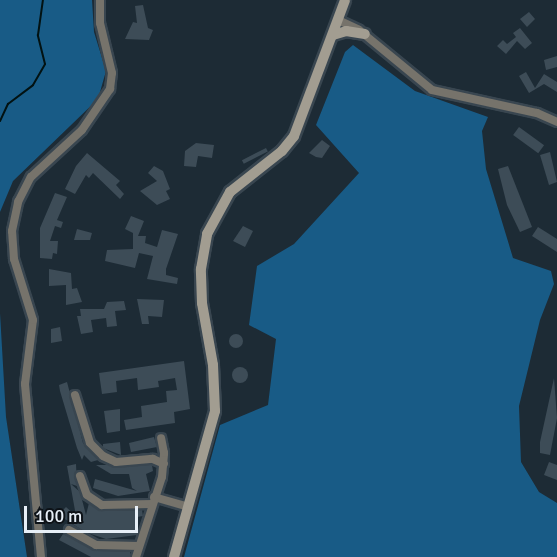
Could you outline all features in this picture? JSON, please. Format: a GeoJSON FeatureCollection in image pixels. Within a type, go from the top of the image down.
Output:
{"type":"FeatureCollection","features":[{"type":"Feature","properties":{"kind":"main road"},"geometry":{"type":"LineString","coordinates":[[174,557],[215,411],[213,365],[202,297],[207,234],[230,192],[282,151],[294,136],[345,0]]}},
{"type":"Feature","properties":{"kind":"main road"},"geometry":{"type":"LineString","coordinates":[[333,34],[346,31],[365,34]]}},
{"type":"Feature","properties":{"kind":"street"},"geometry":{"type":"LineString","coordinates":[[41,557],[25,384],[33,320],[14,259],[12,231],[18,202],[32,177],[82,130],[110,89],[112,73],[100,23],[100,0]]}},
{"type":"Feature","properties":{"kind":"street"},"geometry":{"type":"LineString","coordinates":[[338,20],[365,34],[432,90],[537,113],[556,121]]}},
{"type":"Feature","properties":{"kind":"street"},"geometry":{"type":"LineString","coordinates":[[75,396],[90,443],[103,456],[116,462],[153,459],[164,464]]}},
{"type":"Feature","properties":{"kind":"street"},"geometry":{"type":"LineString","coordinates":[[136,557],[164,464],[161,438]]}},
{"type":"Feature","properties":{"kind":"street"},"geometry":{"type":"LineString","coordinates":[[80,476],[87,495],[102,505],[153,500],[188,507]]}},
{"type":"Feature","properties":{"kind":"street"},"geometry":{"type":"LineString","coordinates":[[69,530],[96,545],[140,546]]}},
{"type":"Feature","properties":{"kind":"shaded area"},"geometry":{"type":"Polygon","coordinates":[[[0,0],[92,0],[94,32],[106,71],[98,99],[13,181],[0,212],[0,0]]]}},
{"type":"Feature","properties":{"kind":"shaded area"},"geometry":{"type":"Polygon","coordinates":[[[353,45],[415,91],[488,117],[482,131],[486,169],[513,258],[551,271],[554,284],[540,320],[519,406],[521,462],[539,492],[557,503],[557,557],[184,557],[220,425],[268,405],[276,339],[249,325],[257,266],[294,244],[359,173],[316,125],[345,52],[353,45]]]}},
{"type":"Feature","properties":{"kind":"shaded area"},"geometry":{"type":"Polygon","coordinates":[[[0,313],[6,417],[27,557],[0,557],[0,313]]]}},
{"type":"Feature","properties":{"kind":"building"},"geometry":{"type":"Polygon","coordinates":[[[143,5],[148,28],[153,30],[149,40],[125,39],[133,22],[137,23],[135,6],[143,5]]]}},
{"type":"Feature","properties":{"kind":"building"},"geometry":{"type":"Polygon","coordinates":[[[529,12],[535,19],[527,27],[520,19],[529,12]]]}},
{"type":"Feature","properties":{"kind":"building"},"geometry":{"type":"Polygon","coordinates":[[[520,28],[532,43],[525,49],[517,41],[506,54],[497,46],[503,40],[507,44],[516,37],[513,33],[520,28]]]}},
{"type":"Feature","properties":{"kind":"building"},"geometry":{"type":"Polygon","coordinates":[[[557,56],[557,67],[546,70],[544,60],[557,56]]]}},
{"type":"Feature","properties":{"kind":"building"},"geometry":{"type":"Polygon","coordinates":[[[526,72],[535,88],[544,74],[557,82],[557,92],[544,84],[529,93],[519,76],[526,72]]]}},
{"type":"Feature","properties":{"kind":"building"},"geometry":{"type":"Polygon","coordinates":[[[519,127],[544,145],[538,153],[513,135],[519,127]]]}},
{"type":"Feature","properties":{"kind":"building"},"geometry":{"type":"Polygon","coordinates":[[[322,140],[330,146],[322,158],[309,153],[322,140]]]}},
{"type":"Feature","properties":{"kind":"building"},"geometry":{"type":"Polygon","coordinates":[[[196,143],[214,145],[212,158],[198,156],[196,167],[184,166],[185,151],[196,143]]]}},
{"type":"Feature","properties":{"kind":"building"},"geometry":{"type":"Polygon","coordinates":[[[266,148],[268,152],[244,164],[242,160],[266,148]]]}},
{"type":"Feature","properties":{"kind":"building"},"geometry":{"type":"Polygon","coordinates":[[[550,152],[557,182],[549,185],[540,155],[550,152]]]}},
{"type":"Feature","properties":{"kind":"building"},"geometry":{"type":"Polygon","coordinates":[[[87,153],[120,181],[116,185],[124,194],[120,199],[93,173],[89,178],[86,175],[75,194],[65,189],[76,166],[87,153]]]}},
{"type":"Feature","properties":{"kind":"building"},"geometry":{"type":"Polygon","coordinates":[[[154,166],[163,171],[170,189],[166,191],[170,199],[157,205],[140,191],[157,181],[148,173],[154,166]]]}},
{"type":"Feature","properties":{"kind":"building"},"geometry":{"type":"Polygon","coordinates":[[[508,166],[532,227],[520,232],[507,205],[498,169],[508,166]]]}},
{"type":"Feature","properties":{"kind":"building"},"geometry":{"type":"Polygon","coordinates":[[[55,193],[67,197],[57,220],[63,222],[61,228],[55,226],[50,241],[58,241],[57,254],[53,253],[52,259],[40,258],[40,228],[55,193]]]}},
{"type":"Feature","properties":{"kind":"building"},"geometry":{"type":"Polygon","coordinates":[[[131,216],[144,221],[138,236],[146,236],[145,243],[157,247],[162,230],[178,234],[166,269],[166,275],[178,278],[177,284],[147,279],[153,256],[139,253],[135,268],[105,261],[107,250],[133,249],[133,233],[125,229],[131,216]]]}},
{"type":"Feature","properties":{"kind":"building"},"geometry":{"type":"Polygon","coordinates":[[[243,226],[253,231],[245,247],[233,241],[243,226]]]}},
{"type":"Feature","properties":{"kind":"building"},"geometry":{"type":"Polygon","coordinates":[[[538,227],[557,239],[557,252],[532,236],[538,227]]]}},
{"type":"Feature","properties":{"kind":"building"},"geometry":{"type":"Polygon","coordinates":[[[77,229],[92,233],[90,240],[74,240],[77,229]]]}},
{"type":"Feature","properties":{"kind":"building"},"geometry":{"type":"Polygon","coordinates":[[[49,269],[71,273],[72,289],[77,288],[82,302],[66,305],[66,285],[49,286],[49,269]]]}},
{"type":"Feature","properties":{"kind":"building"},"geometry":{"type":"Polygon","coordinates":[[[137,299],[164,300],[162,317],[148,316],[149,324],[142,324],[137,299]]]}},
{"type":"Feature","properties":{"kind":"building"},"geometry":{"type":"Polygon","coordinates":[[[124,301],[126,310],[115,311],[117,326],[107,327],[106,318],[91,320],[93,332],[81,334],[77,316],[81,316],[80,309],[104,309],[107,302],[124,301]]]}},
{"type":"Feature","properties":{"kind":"building"},"geometry":{"type":"Polygon","coordinates":[[[60,327],[62,341],[51,343],[51,329],[60,327]]]}},
{"type":"Feature","properties":{"kind":"building"},"geometry":{"type":"Polygon","coordinates":[[[233,334],[239,334],[243,341],[239,348],[233,348],[229,344],[229,338],[233,334]]]}},
{"type":"Feature","properties":{"kind":"building"},"geometry":{"type":"Polygon","coordinates":[[[184,361],[190,409],[174,412],[175,423],[126,430],[124,420],[142,417],[141,406],[167,402],[166,391],[177,390],[175,378],[158,381],[159,387],[138,390],[137,378],[116,381],[117,392],[102,394],[99,373],[184,361]]]}},
{"type":"Feature","properties":{"kind":"building"},"geometry":{"type":"Polygon","coordinates":[[[237,367],[243,367],[248,375],[246,381],[237,383],[232,378],[232,372],[237,367]]]}},
{"type":"Feature","properties":{"kind":"building"},"geometry":{"type":"Polygon","coordinates":[[[554,378],[557,418],[550,455],[540,453],[540,442],[554,378]]]}},
{"type":"Feature","properties":{"kind":"building"},"geometry":{"type":"Polygon","coordinates":[[[67,382],[83,443],[98,460],[91,462],[84,455],[82,460],[77,448],[59,385],[67,382]]]}},
{"type":"Feature","properties":{"kind":"building"},"geometry":{"type":"Polygon","coordinates":[[[120,409],[120,431],[107,433],[104,411],[120,409]]]}},
{"type":"Feature","properties":{"kind":"building"},"geometry":{"type":"Polygon","coordinates":[[[154,437],[157,447],[131,452],[129,443],[154,437]]]}},
{"type":"Feature","properties":{"kind":"building"},"geometry":{"type":"Polygon","coordinates":[[[120,442],[121,455],[103,448],[103,444],[120,442]]]}},
{"type":"Feature","properties":{"kind":"building"},"geometry":{"type":"Polygon","coordinates":[[[549,462],[557,465],[557,480],[544,475],[549,462]]]}},
{"type":"Feature","properties":{"kind":"building"},"geometry":{"type":"Polygon","coordinates":[[[76,464],[77,486],[71,484],[80,492],[86,515],[89,503],[102,511],[142,510],[143,516],[137,517],[137,535],[106,539],[85,532],[65,519],[60,513],[66,507],[76,516],[67,466],[76,464]]]}},
{"type":"Feature","properties":{"kind":"building"},"geometry":{"type":"Polygon","coordinates":[[[96,465],[152,465],[153,471],[146,474],[150,491],[118,496],[93,488],[95,479],[137,491],[132,488],[129,474],[111,474],[96,465]]]}},
{"type":"Feature","properties":{"kind":"building"},"geometry":{"type":"Polygon","coordinates":[[[63,534],[94,550],[130,552],[130,557],[91,557],[59,540],[63,534]]]}},
{"type":"Feature","properties":{"kind":"waterway"},"geometry":{"type":"LineString","coordinates":[[0,121],[8,104],[33,85],[45,64],[38,35],[43,0]]}}]}
